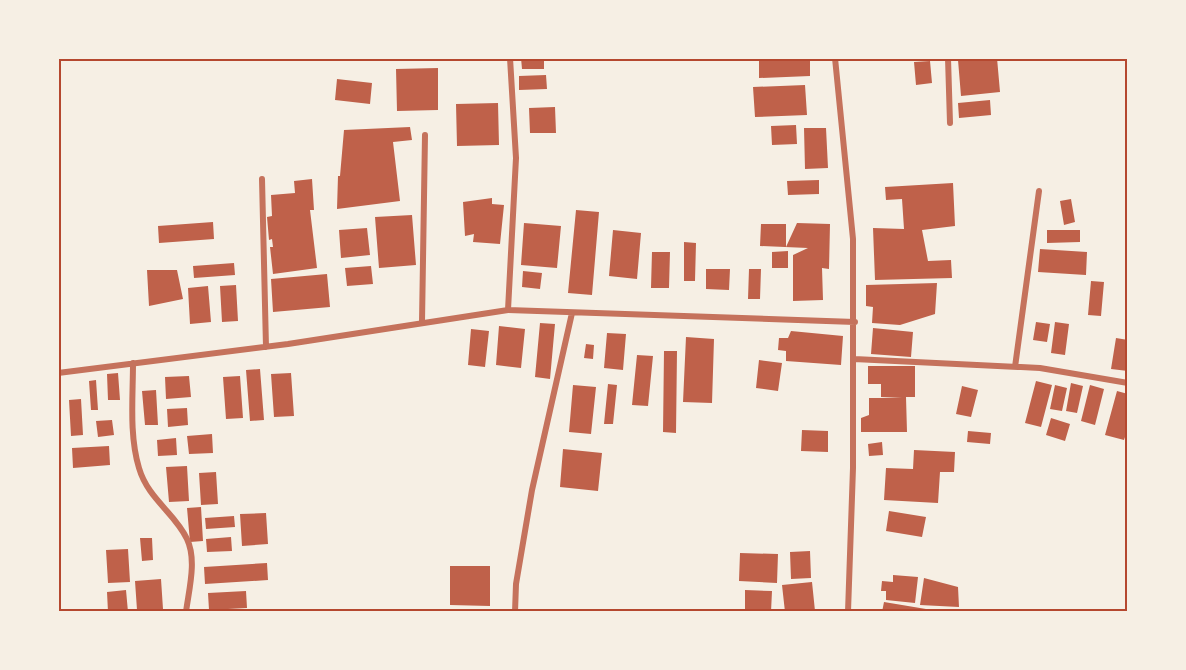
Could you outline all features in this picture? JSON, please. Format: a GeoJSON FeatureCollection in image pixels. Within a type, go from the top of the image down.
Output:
{"type":"FeatureCollection","features":[{"type":"Feature","properties":{"kind":"street"},"geometry":{"type":"LineString","coordinates":[[508,310],[516,158],[510,58]]}},
{"type":"Feature","properties":{"kind":"street"},"geometry":{"type":"LineString","coordinates":[[835,58],[854,239],[853,468],[848,612]]}},
{"type":"Feature","properties":{"kind":"street"},"geometry":{"type":"LineString","coordinates":[[948,58],[950,123]]}},
{"type":"Feature","properties":{"kind":"street"},"geometry":{"type":"LineString","coordinates":[[422,322],[425,135]]}},
{"type":"Feature","properties":{"kind":"street"},"geometry":{"type":"LineString","coordinates":[[262,179],[266,347]]}},
{"type":"Feature","properties":{"kind":"street"},"geometry":{"type":"LineString","coordinates":[[1015,367],[1039,191]]}},
{"type":"Feature","properties":{"kind":"street"},"geometry":{"type":"LineString","coordinates":[[58,373],[266,347],[508,310],[855,322]]}},
{"type":"Feature","properties":{"kind":"street"},"geometry":{"type":"LineString","coordinates":[[515,612],[516,584],[532,490],[572,313]]}},
{"type":"Feature","properties":{"kind":"street"},"geometry":{"type":"LineString","coordinates":[[854,359],[1040,368],[1128,382]]}},
{"type":"Feature","properties":{"kind":"street"},"geometry":{"type":"LineString","coordinates":[[133,363],[134,449],[139,470],[153,496],[188,540],[191,576],[186,612]]}},
{"type":"Feature","properties":{"kind":"building"},"geometry":{"type":"Polygon","coordinates":[[[521,58],[544,58],[544,69],[522,69],[521,58]]]}},
{"type":"Feature","properties":{"kind":"building"},"geometry":{"type":"Polygon","coordinates":[[[759,58],[810,58],[810,76],[759,78],[759,58]]]}},
{"type":"Feature","properties":{"kind":"building"},"geometry":{"type":"Polygon","coordinates":[[[997,58],[1000,92],[961,96],[958,60],[997,58]]]}},
{"type":"Feature","properties":{"kind":"building"},"geometry":{"type":"Polygon","coordinates":[[[930,61],[932,83],[916,85],[914,62],[930,61]]]}},
{"type":"Feature","properties":{"kind":"building"},"geometry":{"type":"Polygon","coordinates":[[[438,68],[438,110],[397,111],[396,69],[438,68]]]}},
{"type":"Feature","properties":{"kind":"building"},"geometry":{"type":"Polygon","coordinates":[[[546,75],[547,89],[519,90],[519,76],[546,75]]]}},
{"type":"Feature","properties":{"kind":"building"},"geometry":{"type":"Polygon","coordinates":[[[337,79],[372,83],[370,104],[335,100],[337,79]]]}},
{"type":"Feature","properties":{"kind":"building"},"geometry":{"type":"Polygon","coordinates":[[[805,85],[807,115],[755,117],[753,87],[805,85]]]}},
{"type":"Feature","properties":{"kind":"building"},"geometry":{"type":"Polygon","coordinates":[[[990,100],[991,115],[959,118],[958,103],[990,100]]]}},
{"type":"Feature","properties":{"kind":"building"},"geometry":{"type":"Polygon","coordinates":[[[498,103],[499,145],[457,146],[456,104],[498,103]]]}},
{"type":"Feature","properties":{"kind":"building"},"geometry":{"type":"Polygon","coordinates":[[[555,107],[556,133],[530,133],[529,108],[555,107]]]}},
{"type":"Feature","properties":{"kind":"building"},"geometry":{"type":"Polygon","coordinates":[[[796,125],[797,144],[772,145],[771,126],[796,125]]]}},
{"type":"Feature","properties":{"kind":"building"},"geometry":{"type":"Polygon","coordinates":[[[410,127],[412,140],[393,142],[400,201],[337,209],[338,176],[340,176],[344,130],[410,127]]]}},
{"type":"Feature","properties":{"kind":"building"},"geometry":{"type":"Polygon","coordinates":[[[804,128],[826,128],[828,168],[805,169],[804,128]]]}},
{"type":"Feature","properties":{"kind":"building"},"geometry":{"type":"Polygon","coordinates":[[[312,179],[314,210],[310,210],[317,268],[273,274],[270,247],[273,247],[272,239],[269,240],[267,217],[272,216],[271,195],[295,193],[294,181],[312,179]]]}},
{"type":"Feature","properties":{"kind":"building"},"geometry":{"type":"Polygon","coordinates":[[[819,180],[819,194],[788,195],[787,181],[819,180]]]}},
{"type":"Feature","properties":{"kind":"building"},"geometry":{"type":"Polygon","coordinates":[[[953,183],[955,226],[922,230],[928,261],[951,260],[952,278],[875,280],[873,228],[904,229],[902,199],[886,200],[885,187],[953,183]]]}},
{"type":"Feature","properties":{"kind":"building"},"geometry":{"type":"Polygon","coordinates":[[[492,198],[492,204],[504,205],[500,244],[473,242],[474,234],[465,236],[463,202],[492,198]]]}},
{"type":"Feature","properties":{"kind":"building"},"geometry":{"type":"Polygon","coordinates":[[[1071,199],[1075,222],[1064,225],[1060,201],[1071,199]]]}},
{"type":"Feature","properties":{"kind":"building"},"geometry":{"type":"Polygon","coordinates":[[[576,210],[599,212],[592,295],[568,293],[576,210]]]}},
{"type":"Feature","properties":{"kind":"building"},"geometry":{"type":"Polygon","coordinates":[[[412,215],[416,265],[379,268],[375,217],[412,215]]]}},
{"type":"Feature","properties":{"kind":"building"},"geometry":{"type":"Polygon","coordinates":[[[213,222],[214,239],[159,243],[158,226],[213,222]]]}},
{"type":"Feature","properties":{"kind":"building"},"geometry":{"type":"Polygon","coordinates":[[[524,223],[561,226],[557,268],[521,265],[524,223]]]}},
{"type":"Feature","properties":{"kind":"building"},"geometry":{"type":"Polygon","coordinates":[[[797,223],[830,224],[829,269],[822,268],[823,300],[793,301],[793,255],[808,248],[760,246],[761,224],[786,224],[786,247],[797,223]]]}},
{"type":"Feature","properties":{"kind":"building"},"geometry":{"type":"Polygon","coordinates":[[[367,228],[370,255],[341,258],[339,230],[367,228]]]}},
{"type":"Feature","properties":{"kind":"building"},"geometry":{"type":"Polygon","coordinates":[[[613,230],[641,233],[637,279],[609,276],[613,230]]]}},
{"type":"Feature","properties":{"kind":"building"},"geometry":{"type":"Polygon","coordinates":[[[1047,230],[1080,230],[1080,242],[1047,243],[1047,230]]]}},
{"type":"Feature","properties":{"kind":"building"},"geometry":{"type":"Polygon","coordinates":[[[684,242],[696,243],[695,281],[684,281],[684,242]]]}},
{"type":"Feature","properties":{"kind":"building"},"geometry":{"type":"Polygon","coordinates":[[[1040,249],[1087,252],[1086,275],[1038,272],[1040,249]]]}},
{"type":"Feature","properties":{"kind":"building"},"geometry":{"type":"Polygon","coordinates":[[[788,251],[788,268],[772,268],[772,252],[788,251]]]}},
{"type":"Feature","properties":{"kind":"building"},"geometry":{"type":"Polygon","coordinates":[[[652,252],[670,252],[669,288],[651,288],[652,252]]]}},
{"type":"Feature","properties":{"kind":"building"},"geometry":{"type":"Polygon","coordinates":[[[234,263],[235,275],[194,278],[193,266],[234,263]]]}},
{"type":"Feature","properties":{"kind":"building"},"geometry":{"type":"Polygon","coordinates":[[[371,266],[373,284],[347,286],[345,268],[371,266]]]}},
{"type":"Feature","properties":{"kind":"building"},"geometry":{"type":"Polygon","coordinates":[[[706,269],[730,269],[729,290],[706,289],[706,269]]]}},
{"type":"Feature","properties":{"kind":"building"},"geometry":{"type":"Polygon","coordinates":[[[749,269],[761,269],[760,299],[748,299],[749,269]]]}},
{"type":"Feature","properties":{"kind":"building"},"geometry":{"type":"Polygon","coordinates":[[[147,270],[177,270],[183,299],[149,306],[147,270]]]}},
{"type":"Feature","properties":{"kind":"building"},"geometry":{"type":"Polygon","coordinates":[[[523,271],[542,273],[540,289],[522,287],[523,271]]]}},
{"type":"Feature","properties":{"kind":"building"},"geometry":{"type":"Polygon","coordinates":[[[327,274],[330,307],[273,312],[271,279],[327,274]]]}},
{"type":"Feature","properties":{"kind":"building"},"geometry":{"type":"Polygon","coordinates":[[[1091,281],[1104,282],[1101,316],[1088,315],[1091,281]]]}},
{"type":"Feature","properties":{"kind":"building"},"geometry":{"type":"Polygon","coordinates":[[[937,283],[935,314],[900,325],[872,323],[873,307],[866,306],[866,285],[937,283]]]}},
{"type":"Feature","properties":{"kind":"building"},"geometry":{"type":"Polygon","coordinates":[[[236,285],[238,321],[222,322],[220,286],[236,285]]]}},
{"type":"Feature","properties":{"kind":"building"},"geometry":{"type":"Polygon","coordinates":[[[208,286],[211,322],[190,324],[188,288],[208,286]]]}},
{"type":"Feature","properties":{"kind":"building"},"geometry":{"type":"Polygon","coordinates":[[[1036,322],[1050,324],[1047,342],[1033,340],[1036,322]]]}},
{"type":"Feature","properties":{"kind":"building"},"geometry":{"type":"Polygon","coordinates":[[[1055,322],[1069,324],[1065,355],[1051,353],[1055,322]]]}},
{"type":"Feature","properties":{"kind":"building"},"geometry":{"type":"Polygon","coordinates":[[[540,323],[555,324],[550,379],[535,377],[540,323]]]}},
{"type":"Feature","properties":{"kind":"building"},"geometry":{"type":"Polygon","coordinates":[[[499,326],[525,329],[521,368],[496,365],[499,326]]]}},
{"type":"Feature","properties":{"kind":"building"},"geometry":{"type":"Polygon","coordinates":[[[873,328],[913,332],[911,357],[871,354],[873,328]]]}},
{"type":"Feature","properties":{"kind":"building"},"geometry":{"type":"Polygon","coordinates":[[[471,329],[489,331],[485,367],[468,365],[471,329]]]}},
{"type":"Feature","properties":{"kind":"building"},"geometry":{"type":"Polygon","coordinates":[[[791,331],[843,336],[841,365],[786,361],[786,351],[778,350],[779,338],[788,338],[791,331]]]}},
{"type":"Feature","properties":{"kind":"building"},"geometry":{"type":"Polygon","coordinates":[[[607,333],[626,334],[623,370],[604,368],[607,333]]]}},
{"type":"Feature","properties":{"kind":"building"},"geometry":{"type":"Polygon","coordinates":[[[686,337],[714,339],[712,403],[683,402],[686,337]]]}},
{"type":"Feature","properties":{"kind":"building"},"geometry":{"type":"Polygon","coordinates":[[[1116,338],[1128,340],[1128,371],[1111,369],[1116,338]]]}},
{"type":"Feature","properties":{"kind":"building"},"geometry":{"type":"Polygon","coordinates":[[[586,344],[594,345],[593,359],[584,358],[586,344]]]}},
{"type":"Feature","properties":{"kind":"building"},"geometry":{"type":"Polygon","coordinates":[[[664,351],[677,351],[676,433],[663,432],[664,351]]]}},
{"type":"Feature","properties":{"kind":"building"},"geometry":{"type":"Polygon","coordinates":[[[637,355],[653,356],[648,406],[632,405],[637,355]]]}},
{"type":"Feature","properties":{"kind":"building"},"geometry":{"type":"Polygon","coordinates":[[[759,360],[782,363],[778,391],[756,388],[759,360]]]}},
{"type":"Feature","properties":{"kind":"building"},"geometry":{"type":"Polygon","coordinates":[[[868,366],[915,366],[915,397],[906,397],[907,432],[861,432],[861,418],[869,415],[869,398],[902,398],[881,397],[881,384],[868,384],[868,366]]]}},
{"type":"Feature","properties":{"kind":"building"},"geometry":{"type":"Polygon","coordinates":[[[260,369],[264,420],[250,421],[246,370],[260,369]]]}},
{"type":"Feature","properties":{"kind":"building"},"geometry":{"type":"Polygon","coordinates":[[[118,373],[120,400],[108,400],[107,374],[118,373]]]}},
{"type":"Feature","properties":{"kind":"building"},"geometry":{"type":"Polygon","coordinates":[[[291,373],[294,416],[274,417],[271,374],[291,373]]]}},
{"type":"Feature","properties":{"kind":"building"},"geometry":{"type":"Polygon","coordinates":[[[189,376],[191,397],[166,399],[165,377],[189,376]]]}},
{"type":"Feature","properties":{"kind":"building"},"geometry":{"type":"Polygon","coordinates":[[[240,376],[243,418],[226,419],[223,377],[240,376]]]}},
{"type":"Feature","properties":{"kind":"building"},"geometry":{"type":"Polygon","coordinates":[[[96,380],[98,410],[91,410],[89,381],[96,380]]]}},
{"type":"Feature","properties":{"kind":"building"},"geometry":{"type":"Polygon","coordinates":[[[1036,381],[1052,385],[1041,427],[1025,423],[1036,381]]]}},
{"type":"Feature","properties":{"kind":"building"},"geometry":{"type":"Polygon","coordinates":[[[1071,383],[1083,386],[1077,413],[1066,411],[1071,383]]]}},
{"type":"Feature","properties":{"kind":"building"},"geometry":{"type":"Polygon","coordinates":[[[608,384],[617,385],[613,424],[604,424],[608,384]]]}},
{"type":"Feature","properties":{"kind":"building"},"geometry":{"type":"Polygon","coordinates":[[[573,385],[596,387],[591,434],[569,432],[573,385]]]}},
{"type":"Feature","properties":{"kind":"building"},"geometry":{"type":"Polygon","coordinates":[[[1055,385],[1067,388],[1062,411],[1050,409],[1055,385]]]}},
{"type":"Feature","properties":{"kind":"building"},"geometry":{"type":"Polygon","coordinates":[[[1090,385],[1104,389],[1095,425],[1081,421],[1090,385]]]}},
{"type":"Feature","properties":{"kind":"building"},"geometry":{"type":"Polygon","coordinates":[[[962,386],[978,390],[971,417],[956,414],[962,386]]]}},
{"type":"Feature","properties":{"kind":"building"},"geometry":{"type":"Polygon","coordinates":[[[156,390],[158,425],[145,425],[142,391],[156,390]]]}},
{"type":"Feature","properties":{"kind":"building"},"geometry":{"type":"Polygon","coordinates":[[[1117,391],[1128,394],[1128,428],[1124,440],[1105,435],[1117,391]]]}},
{"type":"Feature","properties":{"kind":"building"},"geometry":{"type":"Polygon","coordinates":[[[81,399],[83,435],[71,436],[69,400],[81,399]]]}},
{"type":"Feature","properties":{"kind":"building"},"geometry":{"type":"Polygon","coordinates":[[[187,408],[188,425],[168,427],[167,409],[187,408]]]}},
{"type":"Feature","properties":{"kind":"building"},"geometry":{"type":"Polygon","coordinates":[[[1051,418],[1070,424],[1065,441],[1046,435],[1051,418]]]}},
{"type":"Feature","properties":{"kind":"building"},"geometry":{"type":"Polygon","coordinates":[[[112,420],[114,435],[98,437],[96,421],[112,420]]]}},
{"type":"Feature","properties":{"kind":"building"},"geometry":{"type":"Polygon","coordinates":[[[802,430],[828,431],[828,452],[801,451],[802,430]]]}},
{"type":"Feature","properties":{"kind":"building"},"geometry":{"type":"Polygon","coordinates":[[[968,431],[991,433],[990,444],[967,442],[968,431]]]}},
{"type":"Feature","properties":{"kind":"building"},"geometry":{"type":"Polygon","coordinates":[[[212,434],[213,453],[189,454],[187,436],[212,434]]]}},
{"type":"Feature","properties":{"kind":"building"},"geometry":{"type":"Polygon","coordinates":[[[176,438],[177,455],[158,456],[157,440],[176,438]]]}},
{"type":"Feature","properties":{"kind":"building"},"geometry":{"type":"Polygon","coordinates":[[[882,442],[883,455],[869,456],[868,444],[882,442]]]}},
{"type":"Feature","properties":{"kind":"building"},"geometry":{"type":"Polygon","coordinates":[[[109,446],[110,465],[73,468],[72,448],[109,446]]]}},
{"type":"Feature","properties":{"kind":"building"},"geometry":{"type":"Polygon","coordinates":[[[563,449],[602,453],[598,491],[560,487],[563,449]]]}},
{"type":"Feature","properties":{"kind":"building"},"geometry":{"type":"Polygon","coordinates":[[[914,450],[955,452],[954,472],[940,472],[938,503],[884,500],[886,468],[913,469],[914,450]]]}},
{"type":"Feature","properties":{"kind":"building"},"geometry":{"type":"Polygon","coordinates":[[[187,466],[189,501],[169,502],[166,467],[187,466]]]}},
{"type":"Feature","properties":{"kind":"building"},"geometry":{"type":"Polygon","coordinates":[[[216,472],[218,504],[201,505],[199,473],[216,472]]]}},
{"type":"Feature","properties":{"kind":"building"},"geometry":{"type":"Polygon","coordinates":[[[201,507],[203,541],[190,542],[187,508],[201,507]]]}},
{"type":"Feature","properties":{"kind":"building"},"geometry":{"type":"Polygon","coordinates":[[[889,511],[926,517],[922,537],[886,531],[889,511]]]}},
{"type":"Feature","properties":{"kind":"building"},"geometry":{"type":"Polygon","coordinates":[[[266,513],[268,544],[242,546],[240,514],[266,513]]]}},
{"type":"Feature","properties":{"kind":"building"},"geometry":{"type":"Polygon","coordinates":[[[234,516],[235,527],[206,529],[205,518],[234,516]]]}},
{"type":"Feature","properties":{"kind":"building"},"geometry":{"type":"Polygon","coordinates":[[[231,537],[232,551],[207,552],[206,539],[231,537]]]}},
{"type":"Feature","properties":{"kind":"building"},"geometry":{"type":"Polygon","coordinates":[[[140,538],[152,538],[153,560],[142,561],[140,538]]]}},
{"type":"Feature","properties":{"kind":"building"},"geometry":{"type":"Polygon","coordinates":[[[128,549],[130,582],[108,583],[106,550],[128,549]]]}},
{"type":"Feature","properties":{"kind":"building"},"geometry":{"type":"Polygon","coordinates":[[[810,551],[811,578],[791,579],[790,552],[810,551]]]}},
{"type":"Feature","properties":{"kind":"building"},"geometry":{"type":"Polygon","coordinates":[[[740,553],[778,554],[777,583],[739,581],[740,553]]]}},
{"type":"Feature","properties":{"kind":"building"},"geometry":{"type":"Polygon","coordinates":[[[267,563],[268,580],[205,584],[204,567],[267,563]]]}},
{"type":"Feature","properties":{"kind":"building"},"geometry":{"type":"Polygon","coordinates":[[[450,566],[490,566],[490,606],[450,605],[450,566]]]}},
{"type":"Feature","properties":{"kind":"building"},"geometry":{"type":"Polygon","coordinates":[[[893,575],[918,577],[915,603],[886,600],[886,591],[881,591],[882,581],[893,582],[893,575]]]}},
{"type":"Feature","properties":{"kind":"building"},"geometry":{"type":"Polygon","coordinates":[[[924,578],[958,587],[959,607],[920,605],[924,578]]]}},
{"type":"Feature","properties":{"kind":"building"},"geometry":{"type":"Polygon","coordinates":[[[161,579],[163,609],[137,610],[135,581],[161,579]]]}},
{"type":"Feature","properties":{"kind":"building"},"geometry":{"type":"Polygon","coordinates":[[[812,582],[815,611],[785,612],[782,585],[812,582]]]}},
{"type":"Feature","properties":{"kind":"building"},"geometry":{"type":"Polygon","coordinates":[[[126,590],[128,612],[108,612],[107,592],[126,590]]]}},
{"type":"Feature","properties":{"kind":"building"},"geometry":{"type":"Polygon","coordinates":[[[745,590],[772,591],[771,612],[745,612],[745,590]]]}},
{"type":"Feature","properties":{"kind":"building"},"geometry":{"type":"Polygon","coordinates":[[[246,591],[247,608],[209,610],[208,593],[246,591]]]}},
{"type":"Feature","properties":{"kind":"building"},"geometry":{"type":"Polygon","coordinates":[[[884,602],[926,609],[926,612],[882,612],[884,602]]]}}]}
